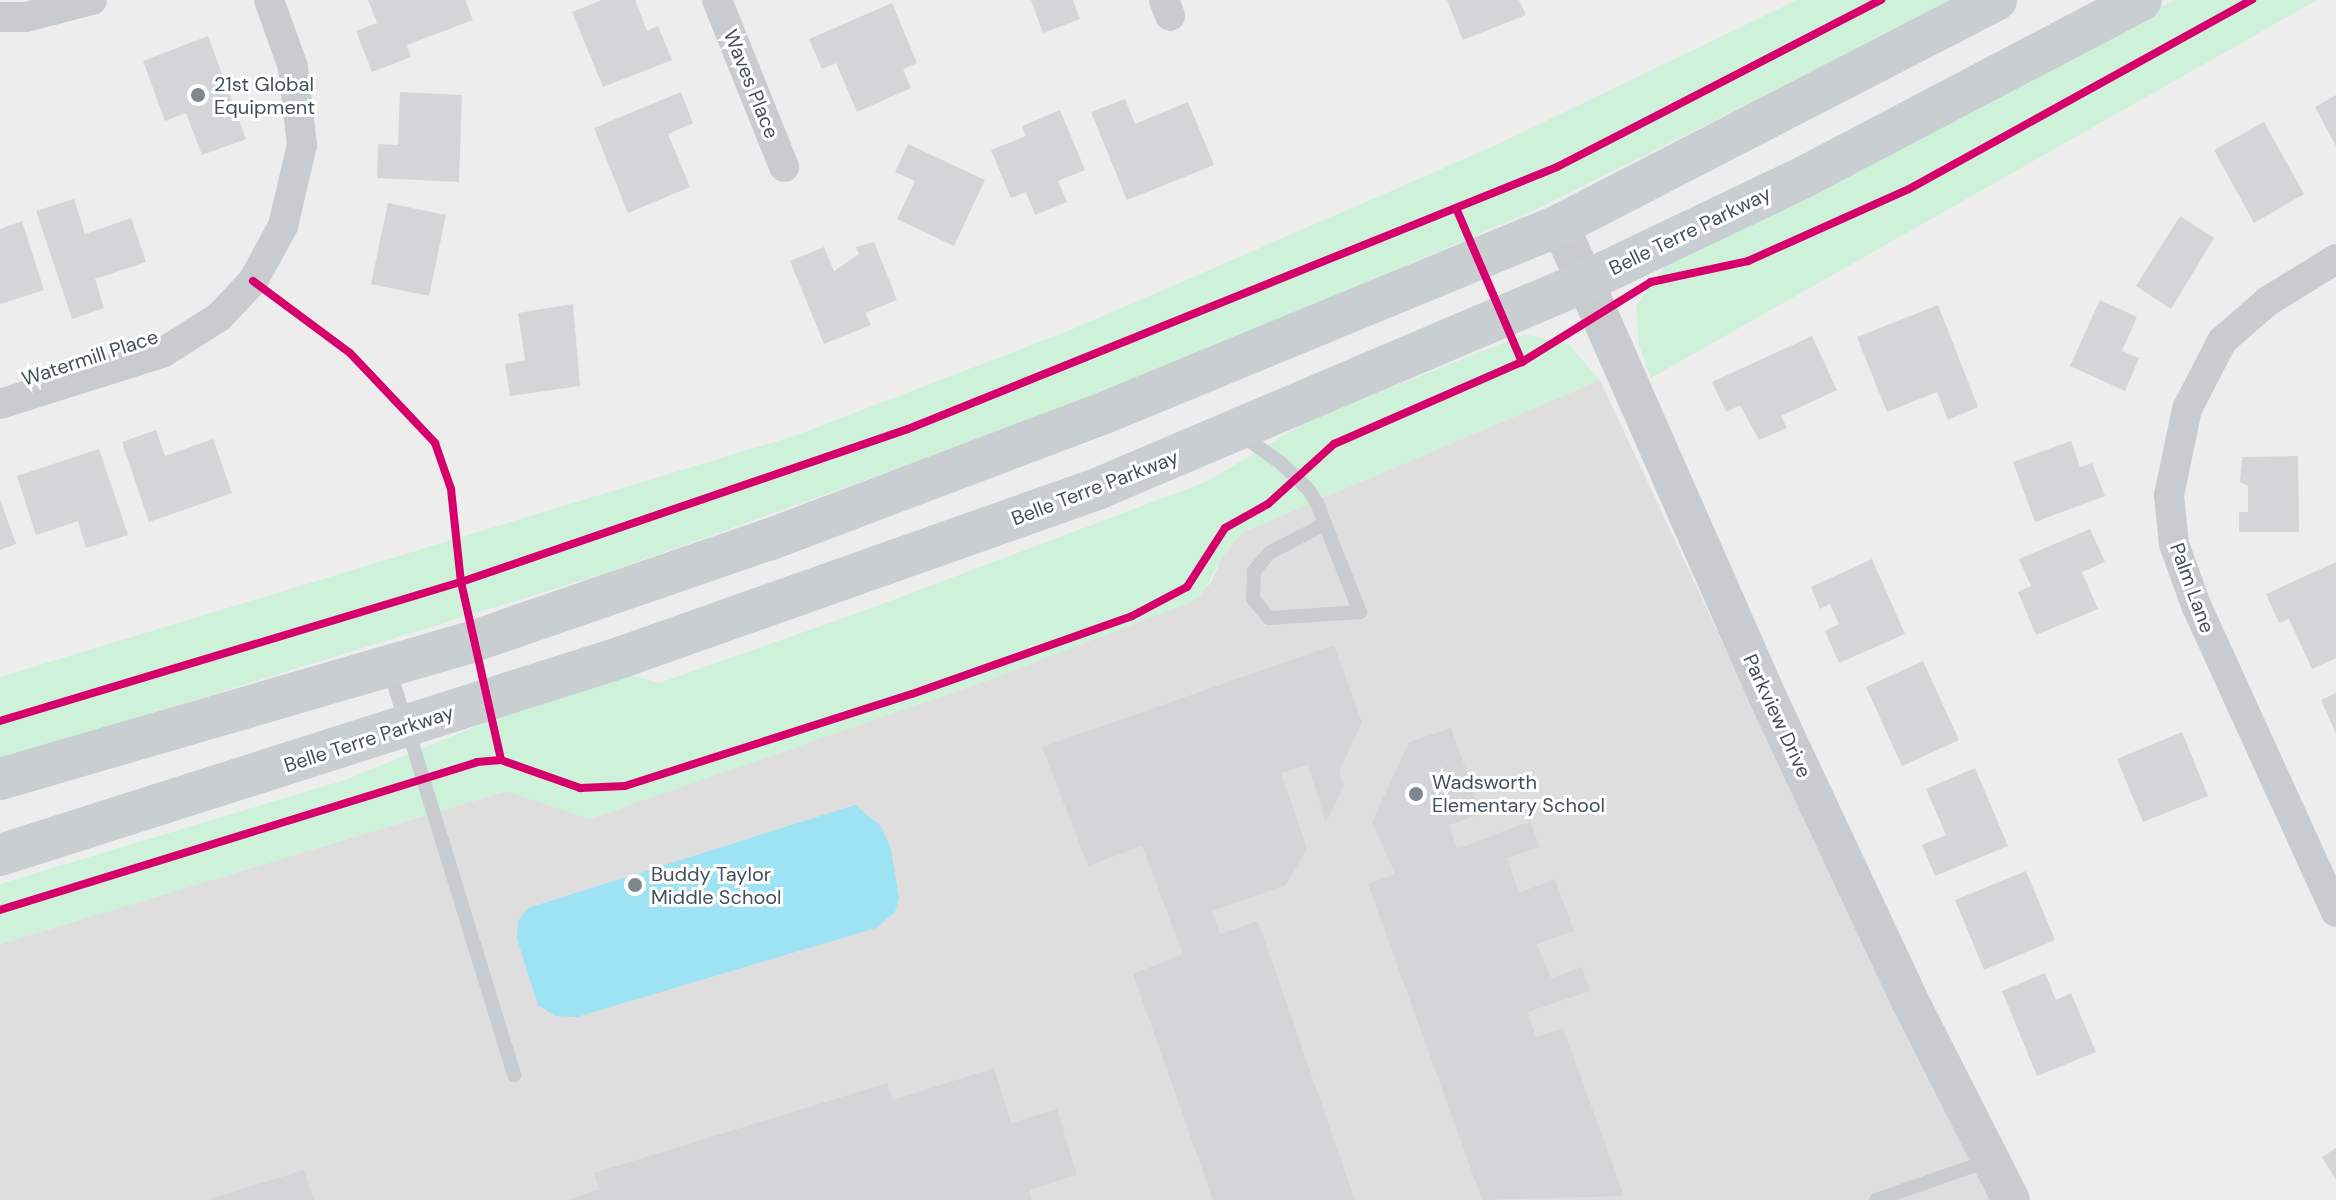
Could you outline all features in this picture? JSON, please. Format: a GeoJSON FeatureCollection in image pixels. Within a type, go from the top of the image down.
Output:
{"type":"FeatureCollection","features":[{"type":"Feature","properties":{"kind":"main road"},"geometry":{"type":"LineString","coordinates":[[0,779],[389,668],[768,540],[1104,413],[1560,225],[1996,0]]}},
{"type":"Feature","properties":{"kind":"main road","name":"Belle Terre Parkway"},"geometry":{"type":"LineString","coordinates":[[0,855],[407,727],[927,552],[1236,432],[1584,282],[1800,179],[2141,0]]}},
{"type":"Feature","properties":{"kind":"street"},"geometry":{"type":"LineString","coordinates":[[0,17],[26,17],[92,0]]}},
{"type":"Feature","properties":{"kind":"street","name":"Watermill Place"},"geometry":{"type":"LineString","coordinates":[[0,404],[162,353],[219,317],[253,281],[283,226],[302,145],[293,67],[269,0]]}},
{"type":"Feature","properties":{"kind":"street","name":"Waves Place"},"geometry":{"type":"LineString","coordinates":[[717,0],[784,167]]}},
{"type":"Feature","properties":{"kind":"street","name":"Parkview Drive"},"geometry":{"type":"LineString","coordinates":[[1560,225],[1769,700],[2011,1200]]}},
{"type":"Feature","properties":{"kind":"street","name":"Palm Lane"},"geometry":{"type":"LineString","coordinates":[[2336,259],[2268,301],[2222,341],[2187,409],[2169,495],[2174,544],[2196,605],[2336,912]]}},
{"type":"Feature","properties":{"kind":"lane"},"geometry":{"type":"LineString","coordinates":[[1236,432],[1296,477],[1325,524],[1360,612],[1279,622],[1256,607],[1251,579],[1259,563],[1279,547],[1325,524]]}},
{"type":"Feature","properties":{"kind":"lane"},"geometry":{"type":"LineString","coordinates":[[389,668],[514,1075]]}},
{"type":"Feature","properties":{"kind":"lane"},"geometry":{"type":"LineString","coordinates":[[1876,1199],[1929,1185],[1990,1160]]}},
{"type":"Feature","properties":{"kind":"shaded area"},"geometry":{"type":"Polygon","coordinates":[[[1600,380],[1848,911],[1993,1200],[0,1200],[0,944],[506,791],[590,819],[1188,603],[1211,583],[1222,557],[1243,532],[1600,380]]]}},
{"type":"Feature","properties":{"kind":"green space"},"geometry":{"type":"Polygon","coordinates":[[[1797,0],[1958,0],[1528,213],[1097,397],[609,572],[0,760],[0,677],[797,435],[1071,330],[1492,147],[1797,0]]]}},
{"type":"Feature","properties":{"kind":"green space"},"geometry":{"type":"Polygon","coordinates":[[[2175,0],[2317,0],[1651,378],[1639,345],[1636,306],[1664,267],[2175,0]]]}},
{"type":"Feature","properties":{"kind":"green space"},"geometry":{"type":"Polygon","coordinates":[[[1525,334],[1568,344],[1600,380],[1243,532],[1222,557],[1201,596],[1188,603],[995,678],[590,819],[506,791],[0,944],[0,884],[348,779],[511,712],[630,675],[659,683],[866,610],[1208,481],[1308,421],[1525,334]]]}},
{"type":"Feature","properties":{"kind":"water"},"geometry":{"type":"Polygon","coordinates":[[[855,805],[881,826],[891,849],[899,898],[895,912],[876,928],[577,1017],[555,1016],[538,1005],[517,939],[518,921],[528,908],[855,805]]]}},
{"type":"Feature","properties":{"kind":"building"},"geometry":{"type":"Polygon","coordinates":[[[368,0],[465,0],[473,20],[407,45],[411,57],[372,72],[356,31],[377,23],[368,0]]]}},
{"type":"Feature","properties":{"kind":"building"},"geometry":{"type":"Polygon","coordinates":[[[602,0],[635,0],[647,31],[658,26],[672,60],[603,87],[572,12],[602,0]]]}},
{"type":"Feature","properties":{"kind":"building"},"geometry":{"type":"Polygon","coordinates":[[[1031,0],[1073,0],[1080,19],[1043,33],[1031,0]]]}},
{"type":"Feature","properties":{"kind":"building"},"geometry":{"type":"Polygon","coordinates":[[[1447,0],[1519,0],[1526,15],[1463,40],[1447,0]]]}},
{"type":"Feature","properties":{"kind":"building"},"geometry":{"type":"Polygon","coordinates":[[[892,3],[917,63],[903,69],[911,88],[857,112],[836,63],[822,69],[809,39],[892,3]]]}},
{"type":"Feature","properties":{"kind":"building"},"geometry":{"type":"Polygon","coordinates":[[[208,36],[246,139],[202,155],[186,113],[165,121],[143,61],[208,36]]]}},
{"type":"Feature","properties":{"kind":"building"},"geometry":{"type":"Polygon","coordinates":[[[400,92],[462,95],[459,182],[377,178],[378,144],[398,145],[400,92]]]}},
{"type":"Feature","properties":{"kind":"building"},"geometry":{"type":"Polygon","coordinates":[[[681,92],[693,123],[668,134],[690,187],[628,213],[594,128],[681,92]]]}},
{"type":"Feature","properties":{"kind":"building"},"geometry":{"type":"Polygon","coordinates":[[[2336,95],[2336,146],[2315,107],[2336,95]]]}},
{"type":"Feature","properties":{"kind":"building"},"geometry":{"type":"Polygon","coordinates":[[[1125,99],[1135,124],[1188,102],[1214,165],[1127,200],[1091,112],[1125,99]]]}},
{"type":"Feature","properties":{"kind":"building"},"geometry":{"type":"Polygon","coordinates":[[[1060,110],[1085,170],[1058,181],[1067,202],[1035,215],[1026,192],[1011,198],[991,150],[1026,136],[1022,126],[1060,110]]]}},
{"type":"Feature","properties":{"kind":"building"},"geometry":{"type":"Polygon","coordinates":[[[2264,122],[2304,194],[2254,223],[2214,150],[2264,122]]]}},
{"type":"Feature","properties":{"kind":"building"},"geometry":{"type":"Polygon","coordinates":[[[908,144],[985,180],[954,246],[897,219],[915,181],[895,172],[908,144]]]}},
{"type":"Feature","properties":{"kind":"building"},"geometry":{"type":"Polygon","coordinates":[[[74,199],[85,234],[131,218],[146,262],[95,279],[104,308],[72,319],[36,211],[74,199]]]}},
{"type":"Feature","properties":{"kind":"building"},"geometry":{"type":"Polygon","coordinates":[[[388,203],[446,215],[429,296],[371,284],[388,203]]]}},
{"type":"Feature","properties":{"kind":"building"},"geometry":{"type":"Polygon","coordinates":[[[2180,216],[2214,238],[2171,309],[2136,286],[2180,216]]]}},
{"type":"Feature","properties":{"kind":"building"},"geometry":{"type":"Polygon","coordinates":[[[22,221],[44,290],[0,304],[0,229],[22,221]]]}},
{"type":"Feature","properties":{"kind":"building"},"geometry":{"type":"Polygon","coordinates":[[[874,242],[897,300],[865,313],[871,325],[824,344],[790,261],[824,247],[834,271],[859,254],[856,247],[874,242]]]}},
{"type":"Feature","properties":{"kind":"building"},"geometry":{"type":"Polygon","coordinates":[[[2100,300],[2137,317],[2122,351],[2139,358],[2125,391],[2070,366],[2100,300]]]}},
{"type":"Feature","properties":{"kind":"building"},"geometry":{"type":"Polygon","coordinates":[[[573,304],[580,386],[510,396],[505,364],[525,360],[518,313],[573,304]]]}},
{"type":"Feature","properties":{"kind":"building"},"geometry":{"type":"Polygon","coordinates":[[[1938,305],[1978,407],[1948,420],[1937,392],[1887,412],[1857,337],[1938,305]]]}},
{"type":"Feature","properties":{"kind":"building"},"geometry":{"type":"Polygon","coordinates":[[[1812,336],[1837,390],[1781,416],[1787,428],[1759,440],[1740,405],[1726,412],[1712,382],[1812,336]]]}},
{"type":"Feature","properties":{"kind":"building"},"geometry":{"type":"Polygon","coordinates":[[[156,430],[165,456],[213,439],[232,493],[149,522],[122,442],[156,430]]]}},
{"type":"Feature","properties":{"kind":"building"},"geometry":{"type":"Polygon","coordinates":[[[2071,441],[2080,467],[2092,463],[2105,496],[2035,522],[2013,462],[2071,441]]]}},
{"type":"Feature","properties":{"kind":"building"},"geometry":{"type":"Polygon","coordinates":[[[99,449],[128,535],[86,548],[78,521],[36,535],[17,476],[99,449]]]}},
{"type":"Feature","properties":{"kind":"building"},"geometry":{"type":"Polygon","coordinates":[[[2298,456],[2299,532],[2239,532],[2239,512],[2248,512],[2248,486],[2240,482],[2242,457],[2298,456]]]}},
{"type":"Feature","properties":{"kind":"building"},"geometry":{"type":"Polygon","coordinates":[[[0,499],[16,544],[0,550],[0,499]]]}},
{"type":"Feature","properties":{"kind":"building"},"geometry":{"type":"Polygon","coordinates":[[[2090,529],[2105,562],[2082,572],[2098,609],[2036,635],[2018,592],[2031,586],[2019,559],[2090,529]]]}},
{"type":"Feature","properties":{"kind":"building"},"geometry":{"type":"Polygon","coordinates":[[[1872,559],[1905,634],[1839,663],[1825,631],[1839,624],[1830,604],[1820,609],[1811,587],[1872,559]]]}},
{"type":"Feature","properties":{"kind":"building"},"geometry":{"type":"Polygon","coordinates":[[[2336,562],[2336,658],[2312,669],[2289,619],[2279,623],[2266,594],[2336,562]]]}},
{"type":"Feature","properties":{"kind":"building"},"geometry":{"type":"Polygon","coordinates":[[[1334,645],[1362,722],[1339,772],[1344,786],[1326,823],[1308,765],[1281,773],[1307,848],[1286,885],[1212,911],[1220,934],[1258,921],[1355,1200],[1213,1200],[1133,974],[1183,954],[1142,846],[1088,866],[1042,747],[1334,645]]]}},
{"type":"Feature","properties":{"kind":"building"},"geometry":{"type":"Polygon","coordinates":[[[1923,661],[1959,740],[1902,766],[1866,687],[1923,661]]]}},
{"type":"Feature","properties":{"kind":"building"},"geometry":{"type":"Polygon","coordinates":[[[2336,693],[2336,734],[2321,700],[2336,693]]]}},
{"type":"Feature","properties":{"kind":"building"},"geometry":{"type":"Polygon","coordinates":[[[1451,728],[1482,814],[1449,825],[1457,849],[1530,821],[1540,847],[1507,858],[1519,893],[1555,879],[1574,931],[1537,944],[1551,978],[1582,967],[1590,991],[1528,1012],[1536,1037],[1563,1028],[1624,1196],[1482,1200],[1368,884],[1395,874],[1372,822],[1409,742],[1451,728]]]}},
{"type":"Feature","properties":{"kind":"building"},"geometry":{"type":"Polygon","coordinates":[[[2182,732],[2208,796],[2143,822],[2117,759],[2182,732]]]}},
{"type":"Feature","properties":{"kind":"building"},"geometry":{"type":"Polygon","coordinates":[[[1975,768],[2008,846],[1935,876],[1922,845],[1946,835],[1926,789],[1975,768]]]}},
{"type":"Feature","properties":{"kind":"building"},"geometry":{"type":"Polygon","coordinates":[[[2026,871],[2055,940],[1984,970],[1955,900],[2026,871]]]}},
{"type":"Feature","properties":{"kind":"building"},"geometry":{"type":"Polygon","coordinates":[[[2045,973],[2056,1000],[2071,993],[2096,1052],[2037,1076],[2002,991],[2045,973]]]}},
{"type":"Feature","properties":{"kind":"building"},"geometry":{"type":"Polygon","coordinates":[[[994,1068],[1011,1123],[1057,1109],[1077,1175],[1029,1190],[1032,1200],[568,1200],[599,1189],[594,1173],[887,1083],[893,1100],[994,1068]]]}},
{"type":"Feature","properties":{"kind":"building"},"geometry":{"type":"Polygon","coordinates":[[[2336,1148],[2336,1180],[2322,1157],[2336,1148]]]}},
{"type":"Feature","properties":{"kind":"building"},"geometry":{"type":"Polygon","coordinates":[[[304,1170],[314,1200],[209,1200],[209,1199],[304,1170]]]}},
{"type":"Feature","properties":{"kind":"cycle path"},"geometry":{"type":"LineString","coordinates":[[0,721],[461,582],[908,429],[1557,167],[1881,0]]}},
{"type":"Feature","properties":{"kind":"cycle path"},"geometry":{"type":"LineString","coordinates":[[0,910],[477,762],[501,760],[580,788],[625,786],[912,694],[1132,616],[1187,587],[1225,528],[1268,504],[1334,444],[1522,362],[1651,282],[1748,261],[1909,189],[2252,0]]}},
{"type":"Feature","properties":{"kind":"cycle path"},"geometry":{"type":"LineString","coordinates":[[1456,208],[1522,362]]}},
{"type":"Feature","properties":{"kind":"cycle path"},"geometry":{"type":"LineString","coordinates":[[253,281],[350,353],[435,443],[451,489],[461,582],[501,760]]}},
{"type":"Feature","properties":{"kind":"place","name":"21st Global Equipment"},"geometry":{"type":"Point","coordinates":[198,95]}},
{"type":"Feature","properties":{"kind":"place","name":"Wadsworth Elementary School"},"geometry":{"type":"Point","coordinates":[1416,794]}},
{"type":"Feature","properties":{"kind":"place","name":"Buddy Taylor Middle School"},"geometry":{"type":"Point","coordinates":[635,885]}}]}
